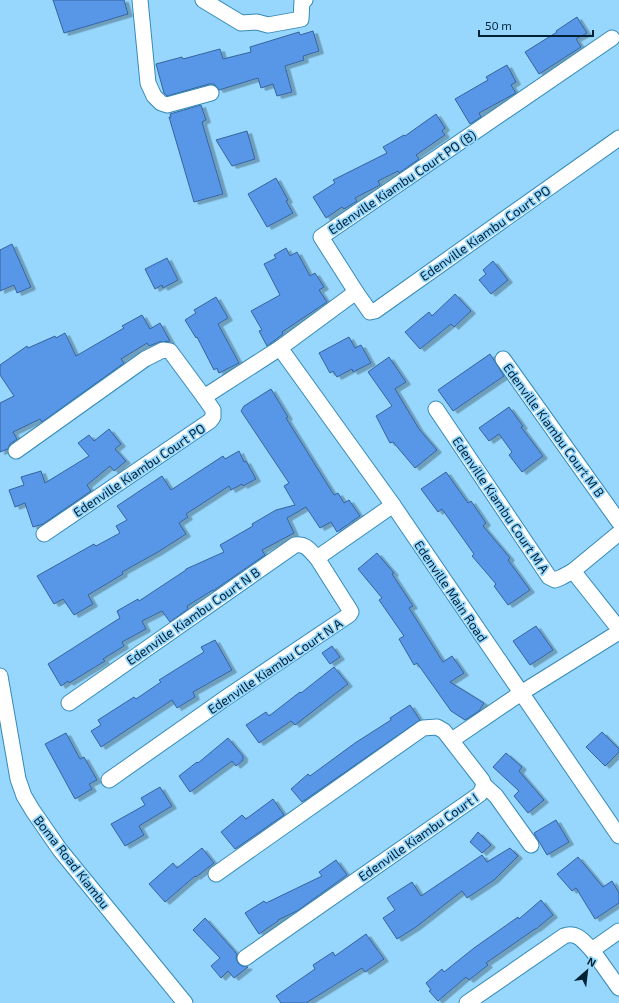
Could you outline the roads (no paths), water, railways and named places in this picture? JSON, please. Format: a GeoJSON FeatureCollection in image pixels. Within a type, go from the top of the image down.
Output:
{"type":"FeatureCollection","features":[{"type":"Feature","properties":{"kind":"street"},"geometry":{"type":"LineString","coordinates":[[140,0],[148,83],[154,96],[160,102],[167,105],[211,93]]}},
{"type":"Feature","properties":{"kind":"street"},"geometry":{"type":"LineString","coordinates":[[203,0],[241,23],[257,22],[268,25],[301,19],[302,1],[305,0]]}},
{"type":"Feature","properties":{"kind":"street","name":"Edenville Kiambu Court PO (B)"},"geometry":{"type":"LineString","coordinates":[[356,292],[321,237],[612,38]]}},
{"type":"Feature","properties":{"kind":"street","name":"Edenville Kiambu Court PO"},"geometry":{"type":"LineString","coordinates":[[356,292],[370,312],[375,311],[619,138]]}},
{"type":"Feature","properties":{"kind":"street"},"geometry":{"type":"LineString","coordinates":[[16,451],[145,360],[163,350],[170,351],[204,397],[280,348],[356,292]]}},
{"type":"Feature","properties":{"kind":"street","name":"Edenville Main Road"},"geometry":{"type":"LineString","coordinates":[[280,348],[393,505],[619,836]]}},
{"type":"Feature","properties":{"kind":"street","name":"Edenville Kiambu Court M B"},"geometry":{"type":"LineString","coordinates":[[503,359],[619,522]]}},
{"type":"Feature","properties":{"kind":"street","name":"Edenville Kiambu Court PO"},"geometry":{"type":"LineString","coordinates":[[44,534],[210,421],[213,417],[213,410],[204,397]]}},
{"type":"Feature","properties":{"kind":"street","name":"Edenville Kiambu Court M A"},"geometry":{"type":"LineString","coordinates":[[436,409],[549,576],[556,580],[573,571]]}},
{"type":"Feature","properties":{"kind":"street"},"geometry":{"type":"LineString","coordinates":[[317,558],[393,505]]}},
{"type":"Feature","properties":{"kind":"street"},"geometry":{"type":"LineString","coordinates":[[452,740],[619,630],[573,571],[619,533]]}},
{"type":"Feature","properties":{"kind":"street","name":"Edenville Kiambu Court N B"},"geometry":{"type":"LineString","coordinates":[[69,703],[295,544],[305,545],[317,558]]}},
{"type":"Feature","properties":{"kind":"street","name":"Edenville Kiambu Court N A"},"geometry":{"type":"LineString","coordinates":[[109,780],[227,697],[349,615],[351,612],[350,610],[317,558]]}},
{"type":"Feature","properties":{"kind":"street","name":"Boma Road Kiambu"},"geometry":{"type":"LineString","coordinates":[[0,676],[18,779],[24,796],[60,850],[185,1003]]}},
{"type":"Feature","properties":{"kind":"street","name":"Edenville Kiambu Court I"},"geometry":{"type":"LineString","coordinates":[[216,874],[423,728],[437,727],[444,731],[479,776],[484,785],[480,794],[245,958]]}},
{"type":"Feature","properties":{"kind":"street"},"geometry":{"type":"LineString","coordinates":[[484,785],[496,796],[531,845]]}},
{"type":"Feature","properties":{"kind":"street"},"geometry":{"type":"LineString","coordinates":[[592,950],[619,931]]}},
{"type":"Feature","properties":{"kind":"street"},"geometry":{"type":"LineString","coordinates":[[467,1003],[564,936],[573,934],[580,938],[592,950],[619,988]]}}]}
